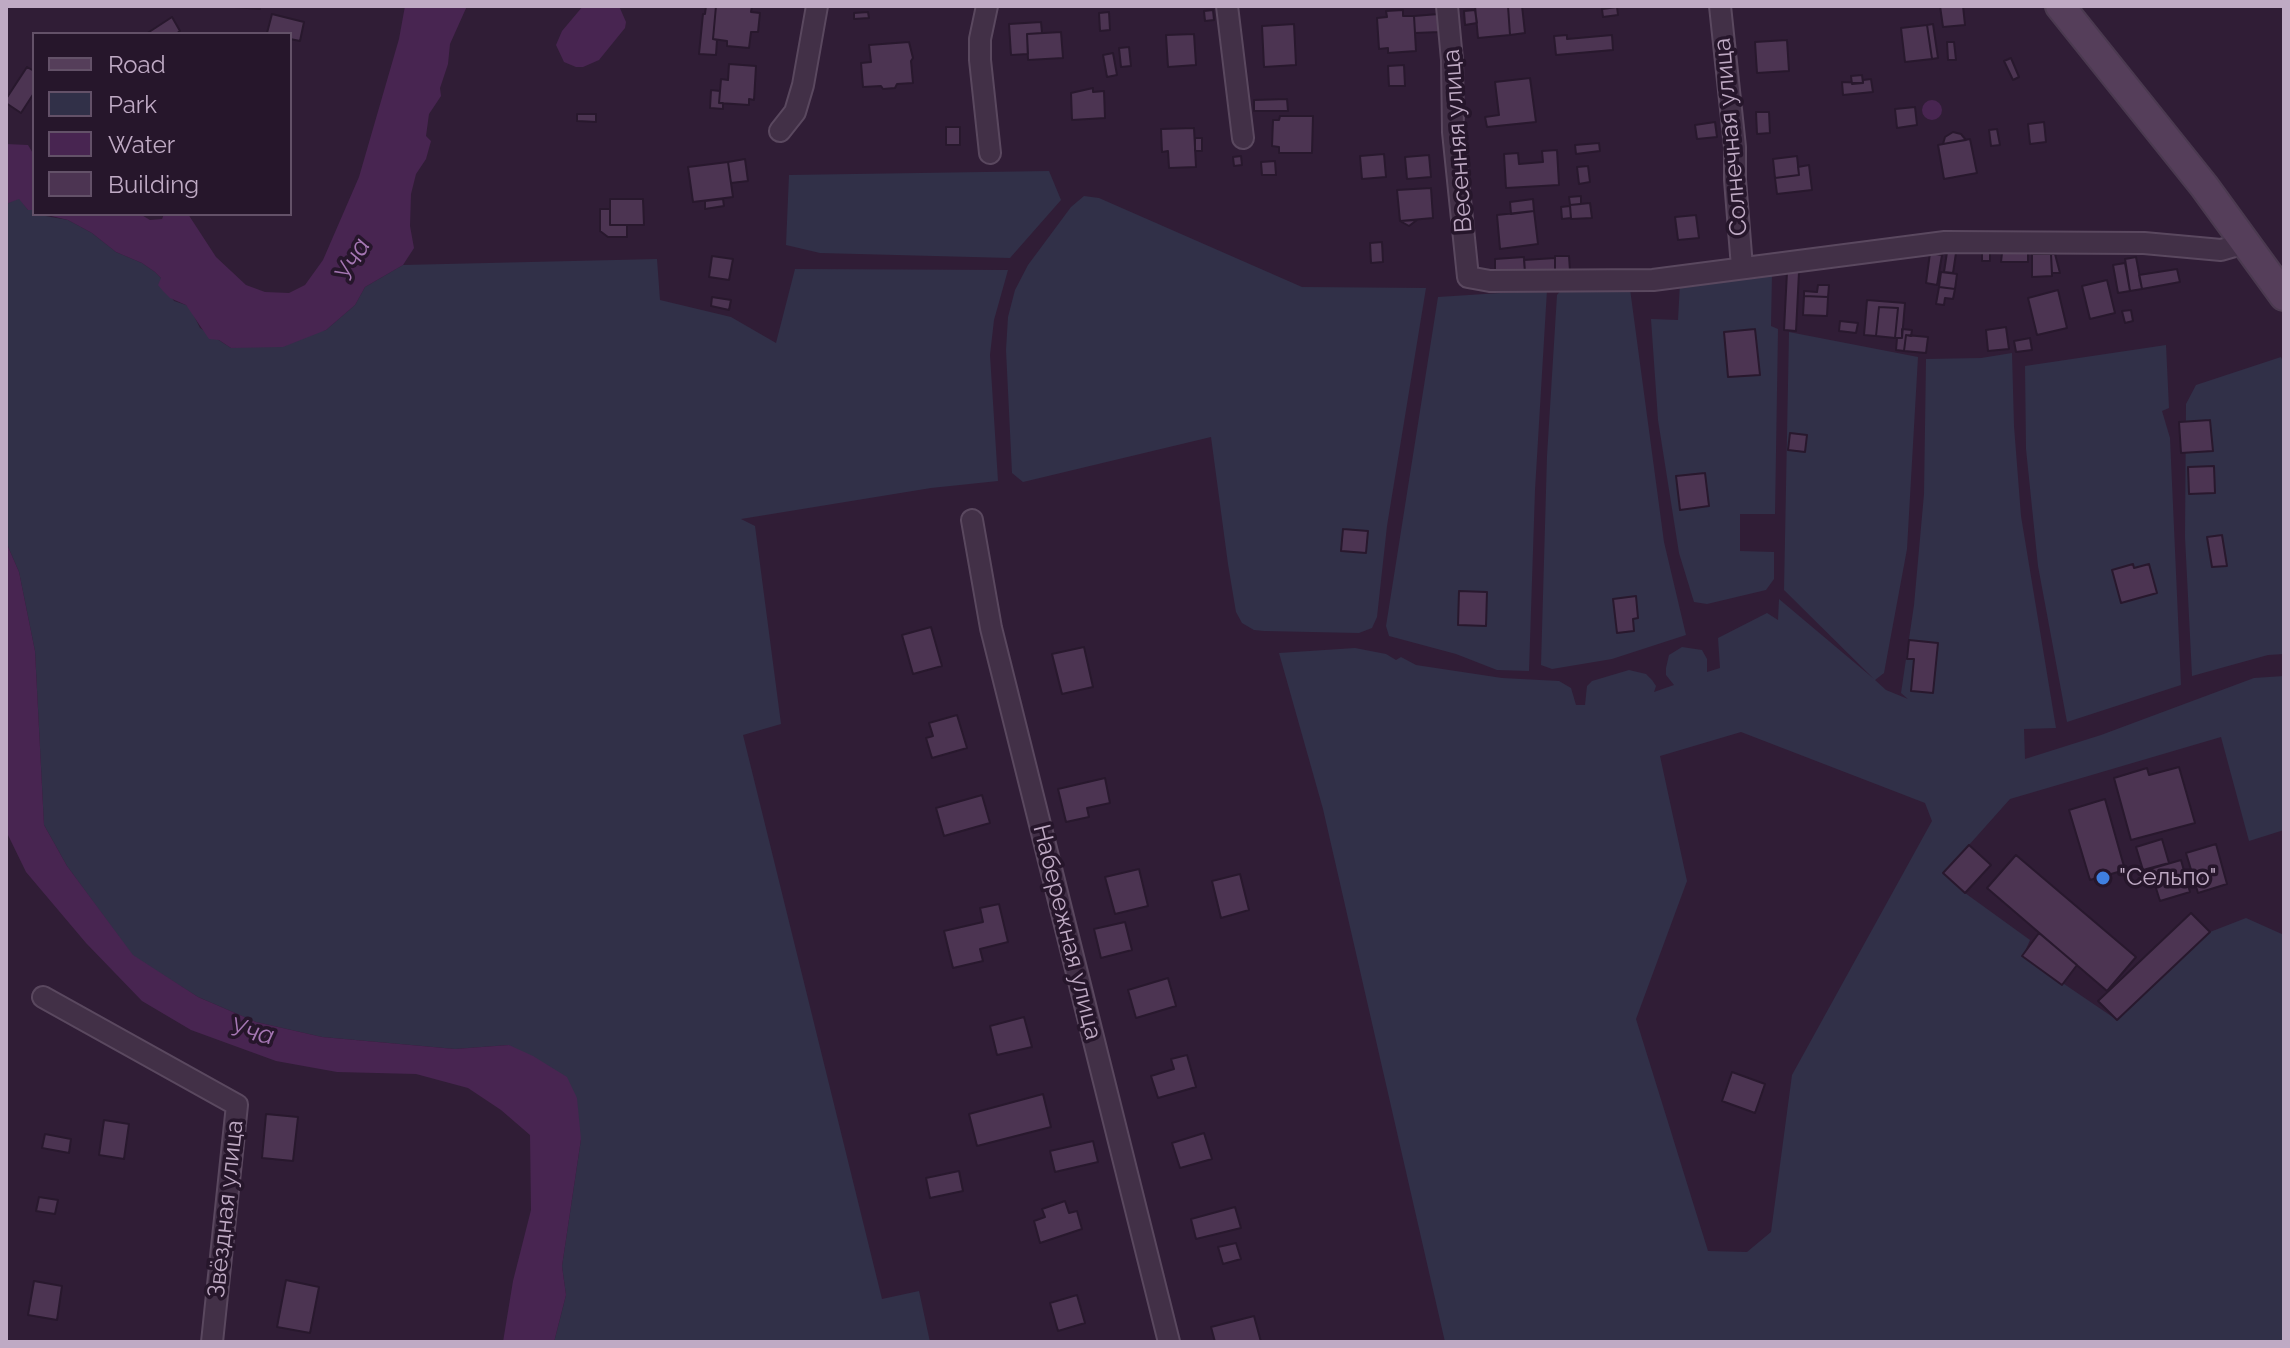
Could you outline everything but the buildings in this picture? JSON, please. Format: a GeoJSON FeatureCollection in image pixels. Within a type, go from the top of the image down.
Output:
{"type":"FeatureCollection","features":[{"type":"Feature","properties":{"kind":"main road"},"geometry":{"type":"LineString","coordinates":[[2060,6],[2245,239],[2284,296]]}},
{"type":"Feature","properties":{"kind":"street"},"geometry":{"type":"LineString","coordinates":[[780,131],[795,112],[817,6]]}},
{"type":"Feature","properties":{"kind":"street"},"geometry":{"type":"LineString","coordinates":[[987,6],[980,39],[980,60],[990,153]]}},
{"type":"Feature","properties":{"kind":"street"},"geometry":{"type":"LineString","coordinates":[[1227,6],[1243,138]]}},
{"type":"Feature","properties":{"kind":"street","name":"Весенняя улица"},"geometry":{"type":"LineString","coordinates":[[1447,6],[1452,60],[1453,132],[1468,277],[1490,281],[1653,280],[1742,267]]}},
{"type":"Feature","properties":{"kind":"street","name":"Солнечная улица"},"geometry":{"type":"LineString","coordinates":[[1720,6],[1732,103],[1742,267]]}},
{"type":"Feature","properties":{"kind":"street"},"geometry":{"type":"LineString","coordinates":[[1742,267],[1945,242],[2144,243],[2221,250],[2245,239]]}},
{"type":"Feature","properties":{"kind":"street","name":"Набережная улица"},"geometry":{"type":"LineString","coordinates":[[972,520],[991,628],[1169,1342]]}},
{"type":"Feature","properties":{"kind":"street","name":"Звёздная улица"},"geometry":{"type":"LineString","coordinates":[[43,997],[237,1105],[212,1342]]}},
{"type":"Feature","properties":{"kind":"green space"},"geometry":{"type":"Polygon","coordinates":[[[1049,171],[1061,200],[1010,258],[820,253],[786,245],[789,175],[1049,171]]]}},
{"type":"Feature","properties":{"kind":"green space"},"geometry":{"type":"Polygon","coordinates":[[[1084,196],[1099,198],[1302,287],[1426,288],[1387,526],[1377,617],[1372,628],[1359,633],[1264,631],[1254,630],[1242,623],[1236,612],[1228,564],[1211,437],[1023,482],[1012,473],[1006,350],[1008,317],[1015,290],[1028,265],[1071,207],[1084,196]]]}},
{"type":"Feature","properties":{"kind":"green space"},"geometry":{"type":"Polygon","coordinates":[[[19,198],[28,210],[32,210],[32,216],[68,220],[92,233],[116,252],[142,263],[161,278],[174,301],[191,310],[200,328],[231,348],[326,330],[355,305],[365,287],[403,265],[657,259],[660,300],[731,317],[776,343],[795,269],[1008,270],[994,320],[990,355],[998,481],[931,488],[741,519],[755,526],[781,724],[743,735],[882,1299],[919,1291],[930,1342],[554,1342],[566,1295],[562,1266],[581,1139],[509,1045],[455,1049],[322,1037],[256,1022],[198,997],[133,956],[67,866],[44,825],[35,651],[19,572],[6,542],[6,204],[19,198]]]}},
{"type":"Feature","properties":{"kind":"green space"},"geometry":{"type":"Polygon","coordinates":[[[1772,274],[1771,326],[1778,329],[1775,514],[1740,514],[1740,551],[1774,552],[1774,579],[1766,590],[1707,604],[1694,602],[1679,553],[1658,420],[1651,319],[1678,320],[1680,283],[1772,274]]]}},
{"type":"Feature","properties":{"kind":"green space"},"geometry":{"type":"Polygon","coordinates":[[[1563,288],[1630,289],[1664,542],[1686,635],[1612,659],[1552,669],[1541,665],[1547,456],[1557,295],[1563,288]]]}},
{"type":"Feature","properties":{"kind":"green space"},"geometry":{"type":"Polygon","coordinates":[[[1547,290],[1535,490],[1529,671],[1497,670],[1456,654],[1389,636],[1386,626],[1438,297],[1547,290]]]}},
{"type":"Feature","properties":{"kind":"green space"},"geometry":{"type":"Polygon","coordinates":[[[1789,332],[1918,357],[1907,549],[1884,673],[1875,680],[1886,690],[1908,699],[1901,693],[1914,605],[1924,494],[1926,359],[1981,358],[2012,353],[2021,516],[2056,728],[2024,729],[2025,759],[2101,735],[2254,678],[2284,676],[2284,830],[2249,841],[2221,737],[2010,799],[1944,873],[1965,893],[2030,940],[2023,956],[2117,1020],[2210,932],[2246,918],[2284,935],[2284,1342],[1445,1342],[1323,809],[1279,653],[1355,648],[1386,654],[1396,660],[1401,657],[1416,665],[1502,678],[1559,681],[1571,688],[1576,705],[1585,705],[1587,686],[1592,681],[1629,670],[1646,674],[1656,686],[1654,692],[1674,685],[1666,675],[1666,668],[1669,655],[1682,647],[1702,650],[1707,659],[1707,672],[1720,668],[1718,638],[1767,613],[1778,620],[1779,599],[1874,679],[1784,590],[1789,332]],[[1741,732],[1660,756],[1687,881],[1636,1019],[1708,1251],[1747,1252],[1771,1232],[1792,1075],[1932,821],[1925,803],[1741,732]]]}},
{"type":"Feature","properties":{"kind":"green space"},"geometry":{"type":"Polygon","coordinates":[[[2166,345],[2169,408],[2162,411],[2170,438],[2181,685],[2067,722],[2038,566],[2026,449],[2025,366],[2166,345]]]}},
{"type":"Feature","properties":{"kind":"green space"},"geometry":{"type":"Polygon","coordinates":[[[2281,357],[2284,364],[2284,654],[2268,655],[2192,676],[2185,537],[2186,404],[2196,385],[2281,357]]]}},
{"type":"Feature","properties":{"kind":"water","name":"Уча"},"geometry":{"type":"Polygon","coordinates":[[[405,6],[467,6],[450,44],[441,96],[429,114],[426,136],[431,141],[411,194],[410,226],[414,248],[403,265],[365,287],[355,305],[326,330],[283,347],[231,348],[219,340],[209,339],[186,305],[170,298],[158,285],[161,278],[155,272],[116,252],[92,233],[68,220],[51,216],[143,216],[150,220],[162,219],[163,216],[189,216],[216,257],[246,285],[265,292],[289,293],[305,285],[323,260],[359,177],[399,39],[405,6]]]}},
{"type":"Feature","properties":{"kind":"water"},"geometry":{"type":"Polygon","coordinates":[[[583,6],[619,6],[626,22],[625,28],[599,60],[576,67],[564,62],[556,45],[562,31],[583,6]]]}},
{"type":"Feature","properties":{"kind":"water"},"geometry":{"type":"Polygon","coordinates":[[[1932,100],[1939,103],[1942,110],[1939,117],[1932,120],[1925,117],[1922,110],[1925,103],[1932,100]]]}},
{"type":"Feature","properties":{"kind":"water"},"geometry":{"type":"Polygon","coordinates":[[[6,144],[28,145],[32,152],[32,210],[28,210],[19,199],[6,204],[6,144]]]}},
{"type":"Feature","properties":{"kind":"water","name":"Уча"},"geometry":{"type":"Polygon","coordinates":[[[6,542],[19,572],[35,651],[44,825],[67,866],[133,955],[198,997],[256,1022],[322,1037],[455,1049],[509,1045],[567,1077],[577,1098],[581,1139],[562,1266],[566,1295],[554,1342],[503,1342],[513,1281],[531,1210],[530,1135],[501,1110],[468,1088],[416,1074],[337,1072],[276,1061],[191,1030],[142,1001],[86,943],[26,872],[6,824],[6,542]]]}},
{"type":"Feature","properties":{"kind":"place","name":"\"Сельпо\""},"geometry":{"type":"Point","coordinates":[2103,878]}}]}
